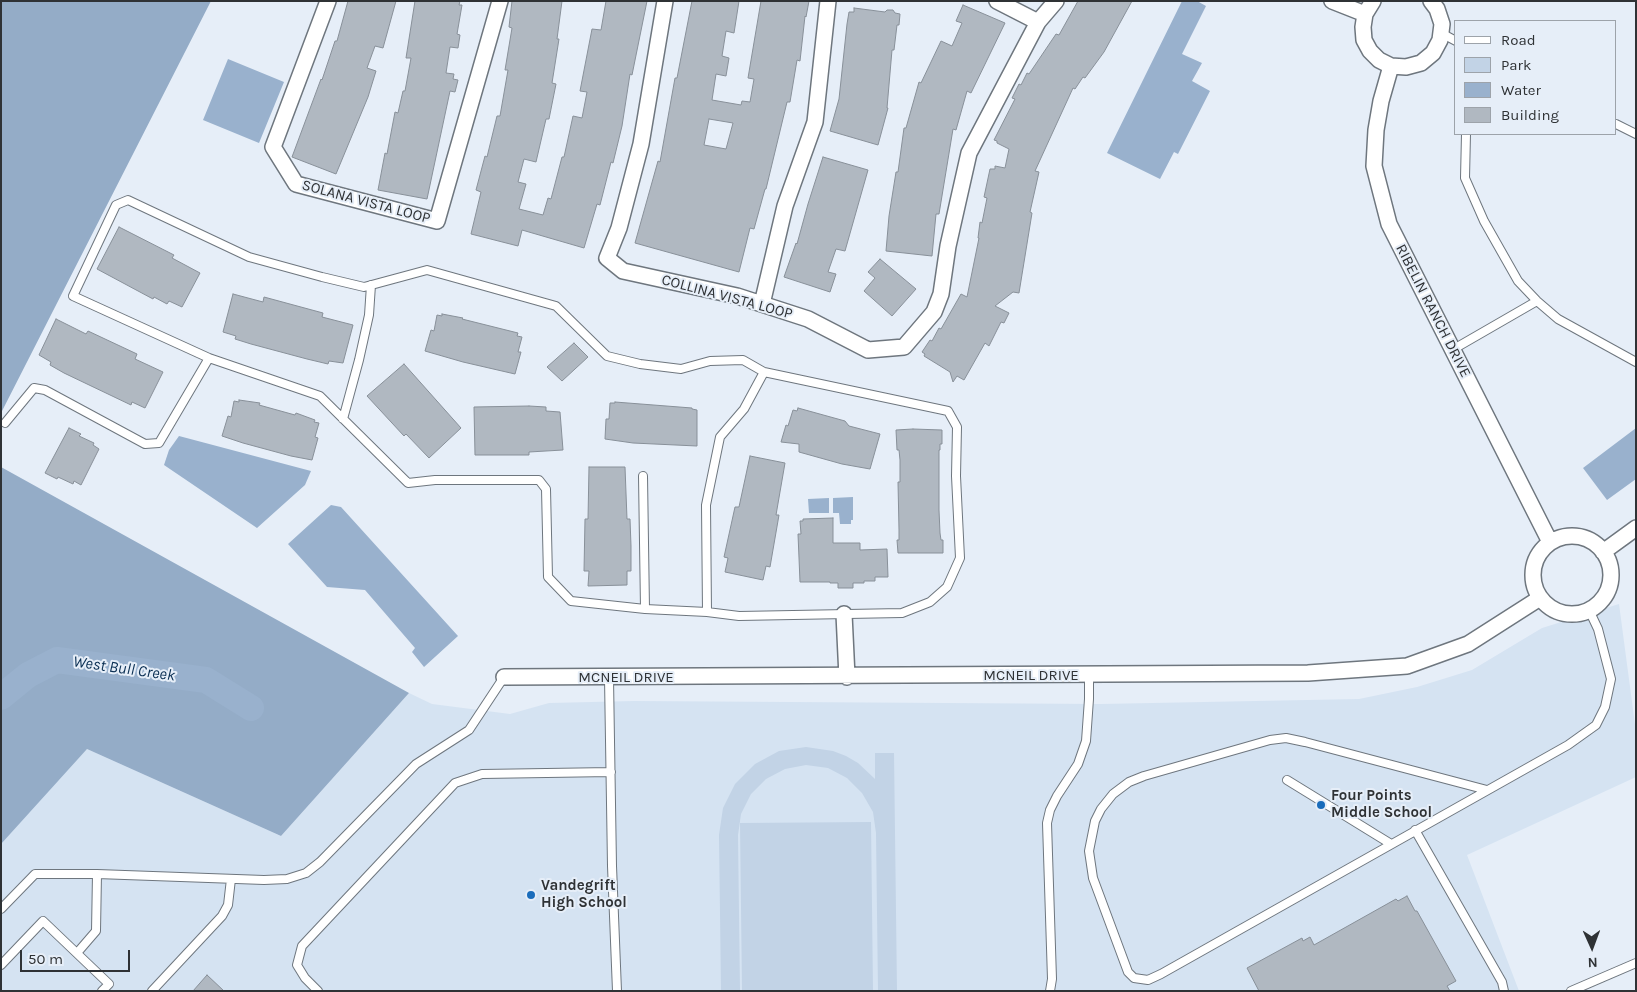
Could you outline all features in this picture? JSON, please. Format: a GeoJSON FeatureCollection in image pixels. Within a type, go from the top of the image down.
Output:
{"type":"FeatureCollection","features":[{"type":"Feature","properties":{"kind":"street","name":"SOLANA VISTA LOOP"},"geometry":{"type":"LineString","coordinates":[[328,1],[273,148],[296,184],[436,221],[500,1]]}},
{"type":"Feature","properties":{"kind":"street","name":"COLLINA VISTA LOOP"},"geometry":{"type":"LineString","coordinates":[[665,1],[641,144],[619,228],[606,258],[623,271],[737,296],[808,318],[868,350],[904,347],[934,312],[941,294],[948,246],[969,153],[1038,22],[1056,1]]}},
{"type":"Feature","properties":{"kind":"street"},"geometry":{"type":"LineString","coordinates":[[762,304],[785,206],[815,122],[828,1]]}},
{"type":"Feature","properties":{"kind":"street"},"geometry":{"type":"LineString","coordinates":[[997,1],[1038,22]]}},
{"type":"Feature","properties":{"kind":"street"},"geometry":{"type":"LineString","coordinates":[[1332,1],[1369,8],[1363,27],[1364,40],[1370,51],[1379,60],[1391,66],[1406,67],[1421,63],[1433,53],[1440,40],[1442,24],[1438,10],[1431,1]]}},
{"type":"Feature","properties":{"kind":"street","name":"RIBELIN RANCH DRIVE"},"geometry":{"type":"LineString","coordinates":[[1391,66],[1381,101],[1376,130],[1374,166],[1389,224],[1550,542]]}},
{"type":"Feature","properties":{"kind":"street"},"geometry":{"type":"LineString","coordinates":[[1603,552],[1636,528]]}},
{"type":"Feature","properties":{"kind":"street"},"geometry":{"type":"LineString","coordinates":[[1564,536],[1579,536],[1592,542],[1603,552],[1609,564],[1611,577],[1608,590],[1601,601],[1589,610],[1577,613],[1563,613],[1550,607],[1540,598],[1532,574],[1541,550],[1550,542],[1564,536]]}},
{"type":"Feature","properties":{"kind":"street","name":"MCNEIL DRIVE"},"geometry":{"type":"LineString","coordinates":[[504,677],[1089,676],[1308,673],[1407,666],[1468,644],[1540,598]]}},
{"type":"Feature","properties":{"kind":"street"},"geometry":{"type":"LineString","coordinates":[[844,614],[847,677]]}},
{"type":"Feature","properties":{"kind":"lane"},"geometry":{"type":"LineString","coordinates":[[1441,33],[1454,40]]}},
{"type":"Feature","properties":{"kind":"lane"},"geometry":{"type":"LineString","coordinates":[[1617,124],[1636,134]]}},
{"type":"Feature","properties":{"kind":"lane"},"geometry":{"type":"LineString","coordinates":[[1466,135],[1466,178],[1484,221],[1518,281],[1558,319],[1636,362]]}},
{"type":"Feature","properties":{"kind":"lane"},"geometry":{"type":"LineString","coordinates":[[128,200],[249,256],[364,287],[371,285],[427,270],[556,306],[608,356],[640,364],[682,369],[710,361],[743,360],[764,372],[948,411],[957,427],[956,476],[960,558],[947,587],[930,602],[902,613],[739,616],[571,601],[548,577],[546,489],[539,480],[435,480],[408,483],[320,396],[209,358],[73,296],[116,205],[128,200]]}},
{"type":"Feature","properties":{"kind":"lane"},"geometry":{"type":"LineString","coordinates":[[343,419],[369,315],[371,285]]}},
{"type":"Feature","properties":{"kind":"lane"},"geometry":{"type":"LineString","coordinates":[[1452,350],[1537,301]]}},
{"type":"Feature","properties":{"kind":"lane"},"geometry":{"type":"LineString","coordinates":[[5,423],[34,388],[45,390],[146,444],[159,443],[209,358]]}},
{"type":"Feature","properties":{"kind":"lane"},"geometry":{"type":"LineString","coordinates":[[708,612],[706,505],[720,437],[744,409],[764,372]]}},
{"type":"Feature","properties":{"kind":"lane"},"geometry":{"type":"LineString","coordinates":[[643,476],[645,609]]}},
{"type":"Feature","properties":{"kind":"lane"},"geometry":{"type":"LineString","coordinates":[[1488,790],[1305,742],[1286,738],[1270,740],[1144,776],[1129,782],[1113,794],[1101,809],[1095,821],[1089,851],[1093,878],[1128,972],[1134,978],[1148,980],[1415,830],[1488,790],[1568,745],[1596,725],[1605,707],[1611,678],[1598,629],[1589,610]]}},
{"type":"Feature","properties":{"kind":"lane"},"geometry":{"type":"LineString","coordinates":[[1050,991],[1052,978],[1047,824],[1050,810],[1078,764],[1086,741],[1090,699],[1089,676]]}},
{"type":"Feature","properties":{"kind":"lane"},"geometry":{"type":"LineString","coordinates":[[1,910],[35,874],[287,880],[306,873],[320,862],[416,764],[469,730],[504,677]]}},
{"type":"Feature","properties":{"kind":"lane"},"geometry":{"type":"LineString","coordinates":[[609,678],[616,991]]}},
{"type":"Feature","properties":{"kind":"lane"},"geometry":{"type":"LineString","coordinates":[[318,991],[305,978],[297,964],[302,946],[455,783],[482,774],[611,772]]}},
{"type":"Feature","properties":{"kind":"lane"},"geometry":{"type":"LineString","coordinates":[[1287,780],[1391,844]]}},
{"type":"Feature","properties":{"kind":"lane"},"geometry":{"type":"LineString","coordinates":[[1415,830],[1502,982],[1504,991]]}},
{"type":"Feature","properties":{"kind":"lane"},"geometry":{"type":"LineString","coordinates":[[77,954],[96,931],[97,874]]}},
{"type":"Feature","properties":{"kind":"lane"},"geometry":{"type":"LineString","coordinates":[[152,991],[222,916],[228,905],[231,879]]}},
{"type":"Feature","properties":{"kind":"lane"},"geometry":{"type":"LineString","coordinates":[[1,965],[43,921],[109,984],[102,991]]}},
{"type":"Feature","properties":{"kind":"lane"},"geometry":{"type":"LineString","coordinates":[[1571,991],[1636,963]]}},
{"type":"Feature","properties":{"kind":"shaded area"},"geometry":{"type":"Polygon","coordinates":[[[1,1],[211,1],[1,413],[1,1]]]}},
{"type":"Feature","properties":{"kind":"shaded area"},"geometry":{"type":"Polygon","coordinates":[[[1,467],[409,693],[281,836],[87,749],[1,844],[1,467]]]}},
{"type":"Feature","properties":{"kind":"shaded area","name":"Vandegrift High School"},"geometry":{"type":"Polygon","coordinates":[[[1619,604],[1636,732],[1636,777],[1467,855],[1519,991],[1,991],[1,833],[87,749],[281,836],[409,693],[432,704],[510,714],[549,703],[634,701],[1101,704],[1359,699],[1417,687],[1472,670],[1542,628],[1619,604]]]}},
{"type":"Feature","properties":{"kind":"green space"},"geometry":{"type":"Polygon","coordinates":[[[806,747],[833,751],[846,756],[858,763],[875,779],[875,753],[894,753],[897,991],[878,991],[876,833],[873,812],[862,793],[847,778],[828,768],[806,765],[785,769],[766,779],[751,794],[741,814],[738,835],[740,991],[721,991],[719,835],[723,808],[735,784],[755,764],[779,751],[806,747]]]}},
{"type":"Feature","properties":{"kind":"green space"},"geometry":{"type":"Polygon","coordinates":[[[871,822],[873,991],[742,991],[740,823],[871,822]]]}},
{"type":"Feature","properties":{"kind":"water"},"geometry":{"type":"Polygon","coordinates":[[[1182,1],[1197,1],[1206,6],[1182,54],[1202,63],[1192,81],[1210,91],[1178,154],[1174,152],[1160,179],[1107,153],[1182,1]]]}},
{"type":"Feature","properties":{"kind":"water"},"geometry":{"type":"Polygon","coordinates":[[[228,59],[284,82],[259,143],[203,120],[228,59]]]}},
{"type":"Feature","properties":{"kind":"water"},"geometry":{"type":"Polygon","coordinates":[[[1636,428],[1636,479],[1607,500],[1583,468],[1636,428]]]}},
{"type":"Feature","properties":{"kind":"water"},"geometry":{"type":"Polygon","coordinates":[[[179,436],[311,471],[305,485],[257,528],[164,465],[169,450],[179,436]]]}},
{"type":"Feature","properties":{"kind":"water"},"geometry":{"type":"Polygon","coordinates":[[[853,497],[853,520],[851,520],[851,524],[840,524],[839,513],[833,513],[833,498],[853,497]]]}},
{"type":"Feature","properties":{"kind":"water"},"geometry":{"type":"Polygon","coordinates":[[[829,498],[829,513],[809,513],[808,499],[829,498]]]}},
{"type":"Feature","properties":{"kind":"water"},"geometry":{"type":"Polygon","coordinates":[[[331,505],[341,507],[458,636],[424,667],[412,652],[415,648],[365,590],[327,587],[288,544],[331,505]]]}},
{"type":"Feature","properties":{"kind":"building"},"geometry":{"type":"Polygon","coordinates":[[[348,1],[396,1],[383,48],[375,46],[367,68],[376,71],[368,97],[336,174],[292,157],[335,41],[337,41],[348,1]]]}},
{"type":"Feature","properties":{"kind":"building"},"geometry":{"type":"Polygon","coordinates":[[[415,1],[460,1],[459,5],[462,5],[457,34],[460,35],[458,48],[450,47],[446,73],[454,74],[453,79],[458,80],[455,92],[450,91],[427,199],[378,190],[395,112],[398,113],[403,91],[405,91],[411,58],[406,58],[415,1]]]}},
{"type":"Feature","properties":{"kind":"building"},"geometry":{"type":"Polygon","coordinates":[[[512,1],[562,1],[557,39],[559,39],[552,83],[556,84],[549,119],[546,119],[536,162],[524,159],[518,182],[526,184],[519,209],[543,215],[548,198],[551,199],[562,157],[564,157],[573,116],[582,118],[587,92],[580,91],[592,29],[601,30],[606,1],[647,1],[632,75],[630,74],[622,126],[613,163],[611,162],[600,205],[597,204],[584,248],[522,230],[518,246],[471,234],[481,192],[476,190],[485,156],[487,157],[497,116],[500,116],[508,70],[505,70],[512,28],[509,27],[512,1]]]}},
{"type":"Feature","properties":{"kind":"building"},"geometry":{"type":"Polygon","coordinates":[[[692,1],[739,1],[734,33],[726,31],[722,56],[729,58],[726,76],[716,74],[712,100],[741,105],[742,101],[750,102],[754,79],[748,78],[761,1],[809,1],[805,16],[800,61],[797,60],[790,102],[787,102],[766,189],[754,229],[750,228],[739,272],[635,243],[658,161],[660,162],[675,78],[677,78],[692,1]],[[709,119],[704,145],[726,149],[733,123],[709,119]]]}},
{"type":"Feature","properties":{"kind":"building"},"geometry":{"type":"Polygon","coordinates":[[[1078,1],[1132,1],[1104,52],[1085,78],[1083,77],[1075,89],[1073,88],[1035,171],[1039,172],[1030,212],[1032,213],[1019,293],[1013,292],[995,306],[1009,313],[1004,323],[1001,322],[989,346],[985,343],[964,380],[957,376],[953,382],[950,372],[924,356],[925,354],[922,352],[930,340],[932,341],[939,328],[941,329],[961,294],[967,297],[979,238],[980,222],[982,223],[987,198],[984,197],[990,169],[995,169],[995,166],[1005,168],[1009,149],[994,140],[1015,99],[1012,98],[1019,84],[1021,85],[1027,73],[1029,74],[1056,34],[1059,35],[1078,1]]]}},
{"type":"Feature","properties":{"kind":"building"},"geometry":{"type":"Polygon","coordinates":[[[963,5],[1005,23],[971,93],[967,91],[956,130],[953,129],[939,214],[936,214],[932,256],[886,251],[889,216],[904,128],[906,128],[919,82],[921,83],[941,41],[952,46],[962,23],[956,21],[963,5]]]}},
{"type":"Feature","properties":{"kind":"building"},"geometry":{"type":"Polygon","coordinates":[[[854,8],[885,12],[893,10],[895,13],[900,14],[894,50],[892,50],[888,108],[878,145],[830,131],[839,99],[849,12],[854,12],[854,8]]]}},
{"type":"Feature","properties":{"kind":"building"},"geometry":{"type":"Polygon","coordinates":[[[823,157],[868,170],[845,251],[836,249],[828,272],[836,274],[830,292],[784,277],[797,244],[823,157]]]}},
{"type":"Feature","properties":{"kind":"building"},"geometry":{"type":"Polygon","coordinates":[[[119,227],[174,255],[172,258],[200,273],[182,307],[169,301],[167,304],[154,297],[153,299],[97,269],[119,227]]]}},
{"type":"Feature","properties":{"kind":"building"},"geometry":{"type":"Polygon","coordinates":[[[880,259],[916,289],[892,316],[864,291],[875,278],[868,272],[880,259]]]}},
{"type":"Feature","properties":{"kind":"building"},"geometry":{"type":"Polygon","coordinates":[[[233,294],[263,302],[264,297],[323,313],[322,317],[353,325],[343,363],[329,361],[328,364],[307,359],[235,339],[236,336],[223,332],[233,294]]]}},
{"type":"Feature","properties":{"kind":"building"},"geometry":{"type":"Polygon","coordinates":[[[442,314],[518,333],[517,336],[522,337],[518,352],[521,352],[515,374],[425,351],[431,330],[434,331],[437,315],[442,316],[442,314]]]}},
{"type":"Feature","properties":{"kind":"building"},"geometry":{"type":"Polygon","coordinates":[[[56,319],[86,334],[88,331],[137,354],[135,359],[163,372],[145,408],[132,402],[131,405],[64,373],[50,365],[51,362],[39,355],[56,319]]]}},
{"type":"Feature","properties":{"kind":"building"},"geometry":{"type":"Polygon","coordinates":[[[574,343],[588,357],[562,381],[547,367],[574,343]]]}},
{"type":"Feature","properties":{"kind":"building"},"geometry":{"type":"Polygon","coordinates":[[[404,364],[461,428],[429,458],[406,434],[404,436],[367,396],[404,364]]]}},
{"type":"Feature","properties":{"kind":"building"},"geometry":{"type":"Polygon","coordinates":[[[239,400],[260,403],[259,405],[295,415],[296,413],[319,423],[315,437],[318,438],[312,460],[291,456],[222,436],[228,416],[231,417],[234,401],[239,402],[239,400]]]}},
{"type":"Feature","properties":{"kind":"building"},"geometry":{"type":"Polygon","coordinates":[[[610,403],[692,408],[697,410],[697,446],[633,443],[605,439],[606,419],[609,419],[610,403]]]}},
{"type":"Feature","properties":{"kind":"building"},"geometry":{"type":"Polygon","coordinates":[[[474,407],[546,407],[546,411],[560,412],[563,450],[529,452],[529,455],[475,455],[474,407]]]}},
{"type":"Feature","properties":{"kind":"building"},"geometry":{"type":"Polygon","coordinates":[[[798,408],[845,421],[849,426],[880,434],[870,469],[842,464],[799,452],[799,444],[781,442],[793,410],[797,411],[798,408]]]}},
{"type":"Feature","properties":{"kind":"building"},"geometry":{"type":"Polygon","coordinates":[[[69,428],[81,434],[79,436],[94,443],[93,445],[99,449],[81,485],[74,481],[73,484],[58,477],[57,479],[45,473],[69,428]]]}},
{"type":"Feature","properties":{"kind":"building"},"geometry":{"type":"Polygon","coordinates":[[[896,430],[942,430],[942,444],[940,444],[939,450],[939,510],[943,553],[898,553],[898,482],[900,482],[900,460],[899,450],[897,450],[896,430]]]}},
{"type":"Feature","properties":{"kind":"building"},"geometry":{"type":"Polygon","coordinates":[[[750,456],[785,463],[770,567],[766,566],[763,580],[725,572],[728,558],[724,557],[735,507],[739,507],[750,456]]]}},
{"type":"Feature","properties":{"kind":"building"},"geometry":{"type":"Polygon","coordinates":[[[589,467],[625,467],[627,519],[630,519],[631,546],[631,571],[627,571],[627,585],[588,586],[589,571],[584,571],[589,467]]]}},
{"type":"Feature","properties":{"kind":"building"},"geometry":{"type":"Polygon","coordinates":[[[833,518],[833,543],[860,543],[860,550],[887,549],[888,577],[875,577],[875,581],[853,583],[853,588],[838,588],[838,583],[830,582],[800,582],[798,534],[801,534],[800,521],[803,521],[803,519],[833,518]]]}},
{"type":"Feature","properties":{"kind":"building"},"geometry":{"type":"Polygon","coordinates":[[[1407,896],[1456,981],[1447,986],[1450,991],[1259,991],[1247,968],[1302,938],[1303,941],[1310,937],[1314,945],[1396,899],[1398,901],[1407,896]]]}},
{"type":"Feature","properties":{"kind":"building"},"geometry":{"type":"Polygon","coordinates":[[[207,975],[224,991],[193,991],[207,975]]]}},
{"type":"Feature","properties":{"kind":"waterway","name":"West Bull Creek"},"geometry":{"type":"LineString","coordinates":[[1,697],[28,675],[57,660],[206,680],[251,708]]}},
{"type":"Feature","properties":{"kind":"place","name":"Four Points Middle School"},"geometry":{"type":"Point","coordinates":[1321,805]}},
{"type":"Feature","properties":{"kind":"place","name":"Vandegrift High School"},"geometry":{"type":"Point","coordinates":[531,895]}}]}
